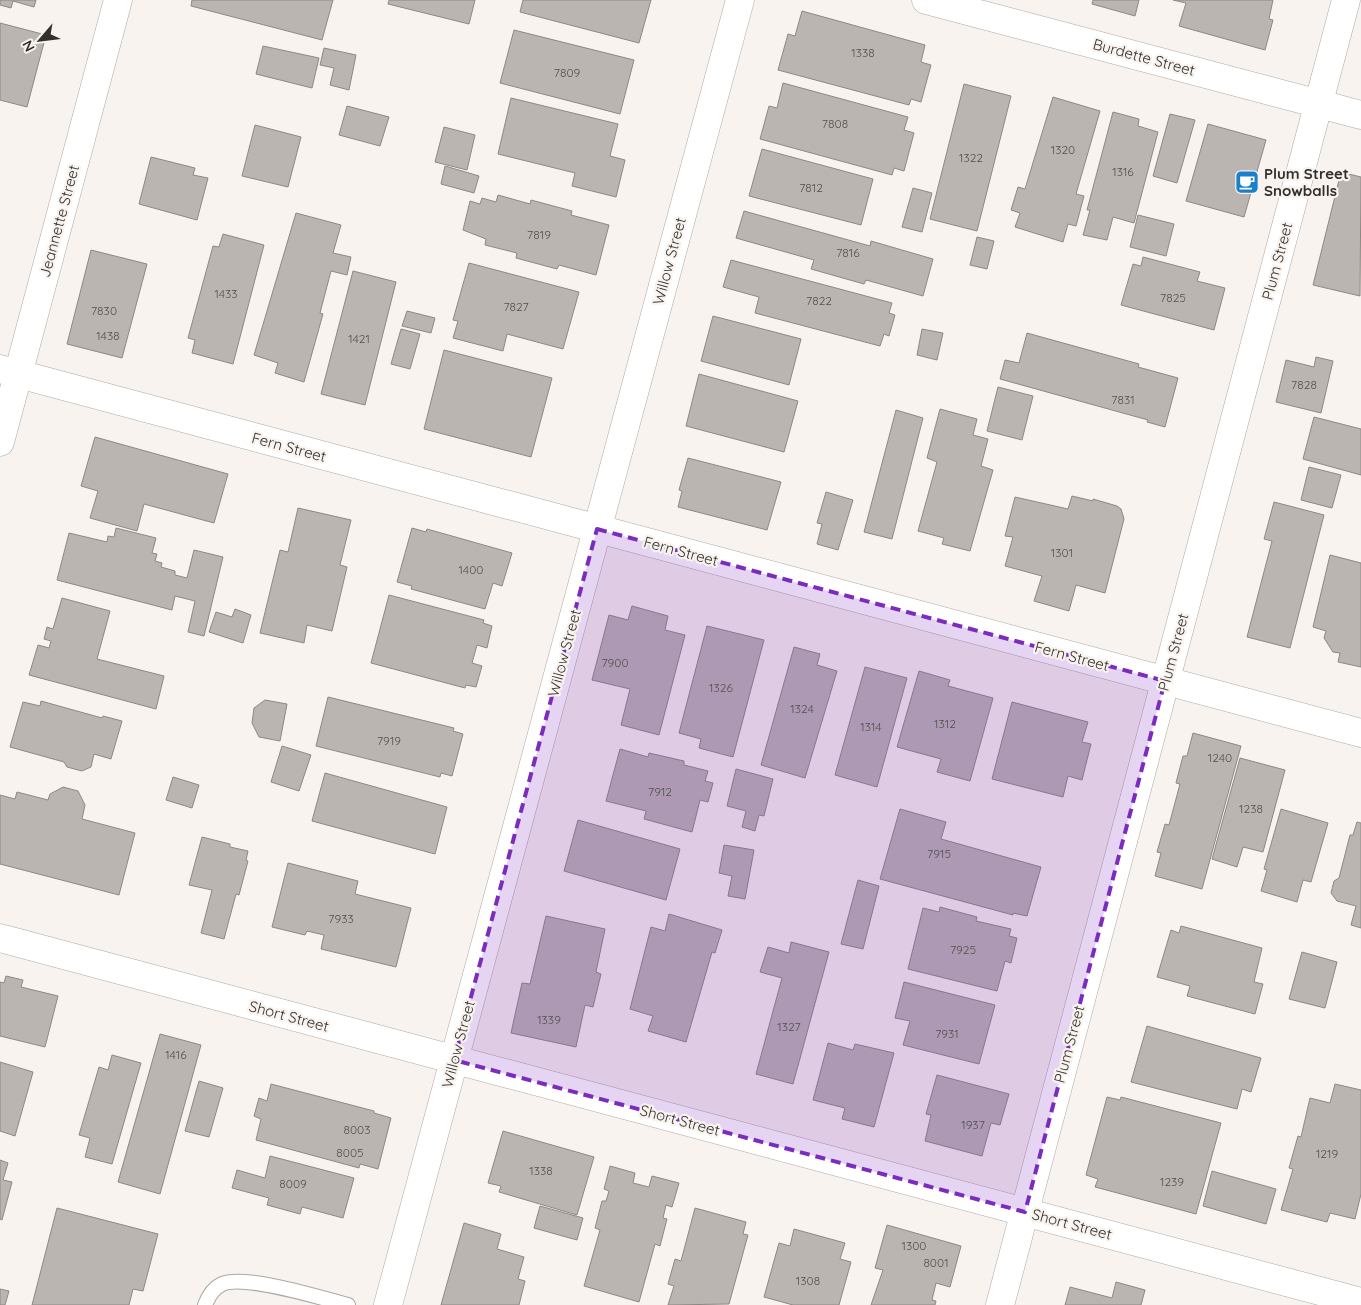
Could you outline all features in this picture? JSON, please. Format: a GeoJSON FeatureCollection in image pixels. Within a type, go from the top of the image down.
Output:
{"type":"FeatureCollection","features":[{"type":"Feature","properties":{"kind":"street","name":"Jeannette Street"},"geometry":{"type":"LineString","coordinates":[[0,442],[9,372],[118,0]]}},
{"type":"Feature","properties":{"kind":"street","name":"Willow Street"},"geometry":{"type":"LineString","coordinates":[[388,1305],[740,0]]}},
{"type":"Feature","properties":{"kind":"street","name":"Burdette Street"},"geometry":{"type":"LineString","coordinates":[[926,0],[1361,115]]}},
{"type":"Feature","properties":{"kind":"street","name":"Plum Street"},"geometry":{"type":"LineString","coordinates":[[1000,1305],[1346,0]]}},
{"type":"Feature","properties":{"kind":"street","name":"Fern Street"},"geometry":{"type":"LineString","coordinates":[[9,372],[1361,733]]}},
{"type":"Feature","properties":{"kind":"street","name":"Short Street"},"geometry":{"type":"LineString","coordinates":[[0,938],[1361,1302]]}},
{"type":"Feature","properties":{"kind":"lane"},"geometry":{"type":"LineString","coordinates":[[204,1305],[212,1292],[222,1284],[242,1281],[348,1305]]}},
{"type":"Feature","properties":{"kind":"highlighted area"},"geometry":{"type":"Polygon","coordinates":[[[597,529],[1165,681],[1025,1212],[454,1060],[597,529]]]}},
{"type":"Feature","properties":{"kind":"building"},"geometry":{"type":"Polygon","coordinates":[[[0,0],[36,0],[34,7],[13,1],[11,8],[0,5],[0,0]]]}},
{"type":"Feature","properties":{"kind":"building"},"geometry":{"type":"Polygon","coordinates":[[[192,0],[333,0],[322,40],[191,6],[192,0]]]}},
{"type":"Feature","properties":{"kind":"building"},"geometry":{"type":"Polygon","coordinates":[[[389,0],[475,0],[469,24],[388,4],[389,0]]]}},
{"type":"Feature","properties":{"kind":"building"},"geometry":{"type":"Polygon","coordinates":[[[523,0],[651,0],[639,43],[520,12],[523,0]]]}},
{"type":"Feature","properties":{"kind":"building"},"geometry":{"type":"Polygon","coordinates":[[[1093,0],[1139,0],[1135,16],[1092,4],[1093,0]]]}},
{"type":"Feature","properties":{"kind":"building"},"geometry":{"type":"Polygon","coordinates":[[[1173,0],[1273,0],[1269,19],[1273,20],[1265,50],[1179,26],[1186,3],[1173,0]]]}},
{"type":"Feature","properties":{"kind":"building"},"geometry":{"type":"Polygon","coordinates":[[[802,11],[925,45],[921,62],[931,65],[921,102],[911,99],[909,105],[778,70],[788,34],[795,36],[802,11]]]}},
{"type":"Feature","properties":{"kind":"building"},"geometry":{"type":"Polygon","coordinates":[[[0,23],[46,35],[27,107],[0,100],[0,23]]]}},
{"type":"Feature","properties":{"kind":"building"},"geometry":{"type":"Polygon","coordinates":[[[514,30],[634,60],[620,114],[500,83],[514,30]]]}},
{"type":"Feature","properties":{"kind":"building"},"geometry":{"type":"Polygon","coordinates":[[[263,46],[319,58],[312,88],[256,74],[263,46]]]}},
{"type":"Feature","properties":{"kind":"building"},"geometry":{"type":"Polygon","coordinates":[[[324,48],[356,55],[349,90],[330,85],[334,68],[320,65],[324,48]]]}},
{"type":"Feature","properties":{"kind":"building"},"geometry":{"type":"Polygon","coordinates":[[[783,83],[908,117],[904,130],[914,133],[904,171],[894,168],[892,175],[760,139],[769,106],[777,108],[783,83]]]}},
{"type":"Feature","properties":{"kind":"building"},"geometry":{"type":"Polygon","coordinates":[[[964,84],[1011,96],[977,231],[930,219],[964,84]]]}},
{"type":"Feature","properties":{"kind":"building"},"geometry":{"type":"Polygon","coordinates":[[[1053,97],[1100,111],[1076,194],[1084,196],[1076,226],[1068,224],[1063,242],[1015,227],[1020,213],[1011,210],[1018,187],[1025,189],[1053,97]]]}},
{"type":"Feature","properties":{"kind":"building"},"geometry":{"type":"Polygon","coordinates":[[[511,98],[618,124],[610,156],[625,160],[616,197],[572,186],[575,173],[498,154],[511,98]]]}},
{"type":"Feature","properties":{"kind":"building"},"geometry":{"type":"Polygon","coordinates":[[[347,106],[389,117],[380,146],[339,135],[347,106]]]}},
{"type":"Feature","properties":{"kind":"building"},"geometry":{"type":"Polygon","coordinates":[[[1113,112],[1139,119],[1138,126],[1158,132],[1134,223],[1113,217],[1107,240],[1083,235],[1090,210],[1087,210],[1113,112]]]}},
{"type":"Feature","properties":{"kind":"building"},"geometry":{"type":"Polygon","coordinates":[[[1170,114],[1195,120],[1177,183],[1153,176],[1170,114]]]}},
{"type":"Feature","properties":{"kind":"building"},"geometry":{"type":"Polygon","coordinates":[[[1208,124],[1266,140],[1244,217],[1186,201],[1208,124]]]}},
{"type":"Feature","properties":{"kind":"building"},"geometry":{"type":"Polygon","coordinates":[[[255,125],[301,137],[288,187],[242,176],[255,125]]]}},
{"type":"Feature","properties":{"kind":"building"},"geometry":{"type":"Polygon","coordinates":[[[444,127],[475,135],[467,170],[435,162],[444,127]]]}},
{"type":"Feature","properties":{"kind":"building"},"geometry":{"type":"Polygon","coordinates":[[[762,149],[873,179],[861,225],[749,196],[762,149]]]}},
{"type":"Feature","properties":{"kind":"building"},"geometry":{"type":"Polygon","coordinates":[[[151,157],[195,168],[193,175],[208,178],[197,220],[139,204],[151,157]]]}},
{"type":"Feature","properties":{"kind":"building"},"geometry":{"type":"Polygon","coordinates":[[[445,166],[479,176],[474,193],[441,184],[445,166]]]}},
{"type":"Feature","properties":{"kind":"building"},"geometry":{"type":"Polygon","coordinates":[[[1341,172],[1361,177],[1360,296],[1313,285],[1341,172]]]}},
{"type":"Feature","properties":{"kind":"building"},"geometry":{"type":"Polygon","coordinates":[[[913,188],[932,193],[922,232],[902,227],[913,188]]]}},
{"type":"Feature","properties":{"kind":"building"},"geometry":{"type":"Polygon","coordinates":[[[498,195],[530,204],[531,200],[572,211],[571,215],[609,225],[596,275],[559,265],[557,269],[516,258],[517,253],[485,245],[486,239],[463,230],[470,201],[480,204],[482,198],[496,202],[498,195]]]}},
{"type":"Feature","properties":{"kind":"building"},"geometry":{"type":"Polygon","coordinates":[[[744,211],[870,246],[871,241],[933,259],[923,296],[866,280],[864,284],[811,269],[814,260],[736,238],[744,211]]]}},
{"type":"Feature","properties":{"kind":"building"},"geometry":{"type":"Polygon","coordinates":[[[296,213],[341,225],[333,253],[351,257],[347,275],[331,271],[320,313],[323,314],[304,382],[275,373],[278,363],[254,355],[296,213]]]}},
{"type":"Feature","properties":{"kind":"building"},"geometry":{"type":"Polygon","coordinates":[[[1138,215],[1174,224],[1166,256],[1130,247],[1138,215]]]}},
{"type":"Feature","properties":{"kind":"building"},"geometry":{"type":"Polygon","coordinates":[[[223,234],[264,245],[233,364],[192,353],[195,340],[188,338],[213,246],[219,247],[223,234]]]}},
{"type":"Feature","properties":{"kind":"building"},"geometry":{"type":"Polygon","coordinates":[[[977,237],[994,241],[987,269],[970,265],[977,237]]]}},
{"type":"Feature","properties":{"kind":"building"},"geometry":{"type":"Polygon","coordinates":[[[91,250],[147,264],[122,358],[67,344],[91,250]]]}},
{"type":"Feature","properties":{"kind":"building"},"geometry":{"type":"Polygon","coordinates":[[[1143,257],[1200,272],[1197,281],[1225,288],[1214,330],[1121,305],[1133,264],[1141,266],[1143,257]]]}},
{"type":"Feature","properties":{"kind":"building"},"geometry":{"type":"Polygon","coordinates":[[[731,260],[892,303],[889,313],[895,315],[889,336],[884,334],[880,346],[755,313],[759,297],[723,287],[731,260]]]}},
{"type":"Feature","properties":{"kind":"building"},"geometry":{"type":"Polygon","coordinates":[[[469,263],[579,292],[563,349],[507,334],[503,351],[453,338],[458,321],[453,320],[469,263]]]}},
{"type":"Feature","properties":{"kind":"building"},"geometry":{"type":"Polygon","coordinates":[[[353,271],[396,282],[365,405],[321,394],[353,271]]]}},
{"type":"Feature","properties":{"kind":"building"},"geometry":{"type":"Polygon","coordinates":[[[407,311],[435,318],[431,333],[402,326],[407,311]]]}},
{"type":"Feature","properties":{"kind":"building"},"geometry":{"type":"Polygon","coordinates":[[[713,316],[801,339],[789,385],[701,361],[713,316]]]}},
{"type":"Feature","properties":{"kind":"building"},"geometry":{"type":"Polygon","coordinates":[[[401,329],[420,334],[410,369],[391,364],[401,329]]]}},
{"type":"Feature","properties":{"kind":"building"},"geometry":{"type":"Polygon","coordinates":[[[922,329],[943,333],[937,360],[917,355],[922,329]]]}},
{"type":"Feature","properties":{"kind":"building"},"geometry":{"type":"Polygon","coordinates":[[[1027,333],[1139,364],[1138,367],[1178,378],[1165,427],[1147,422],[1148,420],[1000,379],[1005,360],[1019,363],[1027,333]]]}},
{"type":"Feature","properties":{"kind":"building"},"geometry":{"type":"Polygon","coordinates":[[[444,350],[552,378],[531,457],[424,429],[444,350]]]}},
{"type":"Feature","properties":{"kind":"building"},"geometry":{"type":"Polygon","coordinates":[[[1316,357],[1333,361],[1321,413],[1276,402],[1286,360],[1314,367],[1316,357]]]}},
{"type":"Feature","properties":{"kind":"building"},"geometry":{"type":"Polygon","coordinates":[[[699,374],[798,401],[784,452],[686,426],[699,374]]]}},
{"type":"Feature","properties":{"kind":"building"},"geometry":{"type":"Polygon","coordinates":[[[998,387],[1033,396],[1022,440],[987,431],[998,387]]]}},
{"type":"Feature","properties":{"kind":"building"},"geometry":{"type":"Polygon","coordinates":[[[940,409],[977,419],[973,435],[988,439],[981,466],[993,470],[970,551],[942,544],[944,538],[918,531],[937,462],[927,458],[940,409]]]}},
{"type":"Feature","properties":{"kind":"building"},"geometry":{"type":"Polygon","coordinates":[[[896,410],[923,418],[892,539],[864,532],[896,410]]]}},
{"type":"Feature","properties":{"kind":"building"},"geometry":{"type":"Polygon","coordinates":[[[1314,417],[1361,429],[1361,475],[1303,459],[1314,417]]]}},
{"type":"Feature","properties":{"kind":"building"},"geometry":{"type":"Polygon","coordinates":[[[95,437],[228,474],[214,523],[144,504],[137,531],[90,518],[98,491],[81,486],[95,437]]]}},
{"type":"Feature","properties":{"kind":"building"},"geometry":{"type":"Polygon","coordinates":[[[688,458],[781,482],[767,530],[678,507],[682,491],[679,490],[688,458]]]}},
{"type":"Feature","properties":{"kind":"building"},"geometry":{"type":"Polygon","coordinates":[[[1309,467],[1341,475],[1332,508],[1301,500],[1309,467]]]}},
{"type":"Feature","properties":{"kind":"building"},"geometry":{"type":"Polygon","coordinates":[[[826,492],[853,500],[838,550],[817,544],[822,524],[817,523],[826,492]]]}},
{"type":"Feature","properties":{"kind":"building"},"geometry":{"type":"Polygon","coordinates":[[[1072,496],[1093,501],[1093,499],[1117,506],[1121,509],[1124,519],[1105,593],[1076,585],[1069,611],[1034,601],[1042,576],[1005,566],[1013,537],[1005,536],[1015,497],[1068,509],[1072,496]]]}},
{"type":"Feature","properties":{"kind":"building"},"geometry":{"type":"Polygon","coordinates":[[[1274,502],[1324,515],[1290,648],[1247,637],[1272,541],[1264,539],[1274,502]]]}},
{"type":"Feature","properties":{"kind":"building"},"geometry":{"type":"Polygon","coordinates":[[[298,508],[351,520],[340,565],[347,567],[332,631],[307,625],[304,643],[260,633],[280,550],[288,552],[298,508]]]}},
{"type":"Feature","properties":{"kind":"building"},"geometry":{"type":"Polygon","coordinates":[[[116,528],[156,538],[152,553],[157,554],[155,561],[162,563],[161,567],[175,571],[175,575],[187,578],[194,550],[223,557],[204,636],[188,632],[195,601],[175,596],[172,610],[57,580],[69,533],[107,542],[108,536],[114,537],[116,528]]]}},
{"type":"Feature","properties":{"kind":"building"},"geometry":{"type":"Polygon","coordinates":[[[412,528],[426,532],[427,529],[512,553],[502,586],[493,583],[485,609],[411,589],[412,586],[397,582],[412,528]]]}},
{"type":"Feature","properties":{"kind":"building"},"geometry":{"type":"Polygon","coordinates":[[[1330,555],[1361,563],[1361,667],[1338,662],[1340,653],[1333,652],[1324,638],[1326,631],[1313,627],[1330,555]]]}},
{"type":"Feature","properties":{"kind":"building"},"geometry":{"type":"Polygon","coordinates":[[[389,595],[484,620],[483,623],[492,626],[487,648],[477,645],[472,663],[482,666],[476,687],[466,685],[465,688],[371,663],[389,595]]]}},
{"type":"Feature","properties":{"kind":"building"},"geometry":{"type":"Polygon","coordinates":[[[62,598],[110,611],[97,659],[164,676],[156,709],[29,675],[38,645],[49,648],[51,641],[44,639],[47,627],[53,629],[62,598]]]}},
{"type":"Feature","properties":{"kind":"building"},"geometry":{"type":"Polygon","coordinates":[[[632,606],[668,616],[665,630],[685,635],[659,735],[621,725],[630,689],[592,680],[609,615],[628,620],[632,606]]]}},
{"type":"Feature","properties":{"kind":"building"},"geometry":{"type":"Polygon","coordinates":[[[235,609],[251,615],[243,643],[209,632],[216,612],[232,617],[235,609]]]}},
{"type":"Feature","properties":{"kind":"building"},"geometry":{"type":"Polygon","coordinates":[[[707,626],[764,640],[733,757],[699,748],[701,739],[679,733],[707,626]]]}},
{"type":"Feature","properties":{"kind":"building"},"geometry":{"type":"Polygon","coordinates":[[[794,647],[820,654],[817,665],[837,671],[805,778],[761,765],[794,647]]]}},
{"type":"Feature","properties":{"kind":"building"},"geometry":{"type":"Polygon","coordinates":[[[865,667],[907,678],[877,787],[835,775],[865,667]]]}},
{"type":"Feature","properties":{"kind":"building"},"geometry":{"type":"Polygon","coordinates":[[[919,671],[950,680],[948,686],[993,698],[970,781],[937,772],[941,759],[897,747],[919,671]]]}},
{"type":"Feature","properties":{"kind":"building"},"geometry":{"type":"Polygon","coordinates":[[[328,697],[454,728],[453,731],[463,734],[452,776],[441,773],[440,777],[316,746],[328,697]]]}},
{"type":"Feature","properties":{"kind":"building"},"geometry":{"type":"Polygon","coordinates":[[[265,700],[287,704],[280,741],[259,737],[252,723],[254,708],[265,700]]]}},
{"type":"Feature","properties":{"kind":"building"},"geometry":{"type":"Polygon","coordinates":[[[41,701],[102,718],[103,716],[122,721],[111,759],[94,754],[91,767],[82,771],[67,767],[64,762],[10,747],[23,702],[40,706],[41,701]]]}},
{"type":"Feature","properties":{"kind":"building"},"geometry":{"type":"Polygon","coordinates":[[[1012,702],[1088,722],[1082,742],[1091,744],[1082,780],[1068,776],[1063,797],[992,779],[1012,702]]]}},
{"type":"Feature","properties":{"kind":"building"},"geometry":{"type":"Polygon","coordinates":[[[1193,733],[1241,746],[1202,889],[1155,876],[1161,853],[1157,852],[1165,824],[1169,825],[1180,784],[1176,783],[1183,756],[1187,756],[1193,733]]]}},
{"type":"Feature","properties":{"kind":"building"},"geometry":{"type":"Polygon","coordinates":[[[282,746],[311,755],[299,791],[271,782],[282,746]]]}},
{"type":"Feature","properties":{"kind":"building"},"geometry":{"type":"Polygon","coordinates":[[[620,749],[648,757],[649,753],[684,761],[684,765],[708,771],[705,781],[713,783],[708,802],[700,800],[692,832],[644,819],[646,811],[606,801],[620,749]]]}},
{"type":"Feature","properties":{"kind":"building"},"geometry":{"type":"Polygon","coordinates":[[[1240,758],[1285,770],[1263,852],[1243,847],[1237,867],[1212,859],[1240,758]]]}},
{"type":"Feature","properties":{"kind":"building"},"geometry":{"type":"Polygon","coordinates":[[[736,769],[773,779],[764,816],[759,815],[755,831],[742,827],[746,811],[727,806],[736,769]]]}},
{"type":"Feature","properties":{"kind":"building"},"geometry":{"type":"Polygon","coordinates":[[[325,773],[447,807],[435,854],[312,821],[325,773]]]}},
{"type":"Feature","properties":{"kind":"building"},"geometry":{"type":"Polygon","coordinates":[[[173,777],[199,785],[192,808],[166,800],[173,777]]]}},
{"type":"Feature","properties":{"kind":"building"},"geometry":{"type":"Polygon","coordinates":[[[63,787],[78,791],[85,805],[82,819],[135,833],[119,895],[0,864],[0,795],[15,799],[17,792],[48,800],[50,794],[63,787]]]}},
{"type":"Feature","properties":{"kind":"building"},"geometry":{"type":"Polygon","coordinates":[[[900,809],[946,822],[941,839],[1041,867],[1027,916],[1013,913],[1013,915],[880,879],[900,809]]]}},
{"type":"Feature","properties":{"kind":"building"},"geometry":{"type":"Polygon","coordinates":[[[1281,809],[1328,823],[1311,882],[1303,880],[1297,902],[1261,891],[1267,870],[1264,869],[1281,809]]]}},
{"type":"Feature","properties":{"kind":"building"},"geometry":{"type":"Polygon","coordinates":[[[578,820],[680,849],[666,900],[564,871],[578,820]]]}},
{"type":"Feature","properties":{"kind":"building"},"geometry":{"type":"Polygon","coordinates":[[[1357,822],[1361,823],[1361,928],[1351,925],[1356,906],[1337,901],[1331,893],[1334,881],[1339,878],[1350,835],[1353,835],[1357,822]]]}},
{"type":"Feature","properties":{"kind":"building"},"geometry":{"type":"Polygon","coordinates":[[[202,837],[248,851],[246,860],[248,861],[239,895],[236,894],[224,939],[201,933],[212,890],[189,885],[202,837]]]}},
{"type":"Feature","properties":{"kind":"building"},"geometry":{"type":"Polygon","coordinates":[[[724,845],[754,850],[745,899],[728,896],[732,876],[719,873],[724,845]]]}},
{"type":"Feature","properties":{"kind":"building"},"geometry":{"type":"Polygon","coordinates":[[[288,863],[358,881],[355,894],[411,908],[396,967],[321,949],[324,935],[307,931],[305,935],[272,927],[288,863]]]}},
{"type":"Feature","properties":{"kind":"building"},"geometry":{"type":"Polygon","coordinates":[[[858,880],[879,886],[863,949],[841,944],[858,880]]]}},
{"type":"Feature","properties":{"kind":"building"},"geometry":{"type":"Polygon","coordinates":[[[940,907],[977,917],[976,921],[1011,929],[1009,936],[1017,938],[1011,963],[1005,961],[997,991],[908,969],[923,908],[939,912],[940,907]]]}},
{"type":"Feature","properties":{"kind":"building"},"geometry":{"type":"Polygon","coordinates":[[[669,914],[722,930],[715,953],[712,952],[686,1042],[648,1031],[653,1016],[630,1009],[651,927],[665,931],[669,914]]]}},
{"type":"Feature","properties":{"kind":"building"},"geometry":{"type":"Polygon","coordinates":[[[546,916],[605,929],[596,972],[601,974],[593,1007],[585,1005],[576,1047],[511,1033],[522,983],[530,984],[546,916]]]}},
{"type":"Feature","properties":{"kind":"building"},"geometry":{"type":"Polygon","coordinates":[[[1181,926],[1262,948],[1254,982],[1263,984],[1255,1014],[1187,996],[1190,986],[1157,977],[1171,930],[1179,933],[1181,926]]]}},
{"type":"Feature","properties":{"kind":"building"},"geometry":{"type":"Polygon","coordinates":[[[791,942],[829,952],[793,1084],[756,1074],[782,978],[760,972],[768,947],[789,953],[791,942]]]}},
{"type":"Feature","properties":{"kind":"building"},"geometry":{"type":"Polygon","coordinates":[[[1302,952],[1337,962],[1325,1008],[1289,999],[1302,952]]]}},
{"type":"Feature","properties":{"kind":"building"},"geometry":{"type":"Polygon","coordinates":[[[6,976],[23,980],[21,987],[58,996],[45,1047],[0,1036],[0,982],[4,983],[6,976]]]}},
{"type":"Feature","properties":{"kind":"building"},"geometry":{"type":"Polygon","coordinates":[[[904,982],[995,1005],[979,1064],[903,1045],[910,1021],[895,1018],[904,982]]]}},
{"type":"Feature","properties":{"kind":"building"},"geometry":{"type":"Polygon","coordinates":[[[1147,1026],[1261,1058],[1251,1092],[1242,1089],[1237,1109],[1131,1082],[1147,1026]]]}},
{"type":"Feature","properties":{"kind":"building"},"geometry":{"type":"Polygon","coordinates":[[[160,1034],[201,1045],[160,1194],[118,1182],[160,1034]]]}},
{"type":"Feature","properties":{"kind":"building"},"geometry":{"type":"Polygon","coordinates":[[[828,1043],[853,1050],[855,1044],[894,1053],[874,1127],[842,1119],[845,1108],[813,1100],[828,1043]]]}},
{"type":"Feature","properties":{"kind":"building"},"geometry":{"type":"Polygon","coordinates":[[[112,1055],[141,1063],[112,1164],[85,1157],[90,1138],[79,1135],[99,1067],[108,1070],[112,1055]]]}},
{"type":"Feature","properties":{"kind":"building"},"geometry":{"type":"Polygon","coordinates":[[[0,1062],[33,1072],[15,1136],[0,1131],[0,1062]]]}},
{"type":"Feature","properties":{"kind":"building"},"geometry":{"type":"Polygon","coordinates":[[[937,1075],[1009,1094],[1000,1125],[991,1123],[982,1156],[925,1141],[931,1115],[926,1114],[937,1075]]]}},
{"type":"Feature","properties":{"kind":"building"},"geometry":{"type":"Polygon","coordinates":[[[199,1081],[223,1088],[209,1137],[185,1131],[199,1081]]]}},
{"type":"Feature","properties":{"kind":"building"},"geometry":{"type":"Polygon","coordinates":[[[271,1084],[374,1111],[374,1113],[391,1118],[378,1169],[360,1164],[359,1168],[256,1140],[261,1119],[254,1116],[259,1098],[267,1101],[271,1084]]]}},
{"type":"Feature","properties":{"kind":"building"},"geometry":{"type":"Polygon","coordinates":[[[1335,1084],[1361,1090],[1361,1194],[1355,1219],[1330,1213],[1327,1222],[1281,1210],[1293,1169],[1289,1168],[1298,1136],[1301,1137],[1310,1098],[1330,1103],[1335,1084]]]}},
{"type":"Feature","properties":{"kind":"building"},"geometry":{"type":"Polygon","coordinates":[[[1107,1097],[1120,1100],[1121,1097],[1221,1123],[1196,1214],[1095,1187],[1098,1179],[1086,1175],[1107,1097]]]}},
{"type":"Feature","properties":{"kind":"building"},"geometry":{"type":"Polygon","coordinates":[[[503,1131],[594,1157],[577,1215],[499,1192],[501,1186],[488,1183],[503,1131]]]}},
{"type":"Feature","properties":{"kind":"building"},"geometry":{"type":"Polygon","coordinates":[[[270,1156],[354,1178],[343,1218],[302,1207],[300,1214],[267,1205],[269,1198],[232,1188],[237,1170],[265,1178],[270,1156]]]}},
{"type":"Feature","properties":{"kind":"building"},"geometry":{"type":"Polygon","coordinates":[[[0,1160],[8,1163],[3,1180],[12,1182],[2,1220],[0,1219],[0,1160]]]}},
{"type":"Feature","properties":{"kind":"building"},"geometry":{"type":"Polygon","coordinates":[[[610,1166],[635,1173],[633,1183],[649,1187],[652,1176],[679,1183],[672,1207],[666,1205],[663,1218],[667,1219],[660,1246],[655,1244],[639,1302],[584,1286],[600,1230],[595,1228],[602,1201],[606,1201],[609,1191],[604,1189],[610,1166]]]}},
{"type":"Feature","properties":{"kind":"building"},"geometry":{"type":"Polygon","coordinates":[[[1212,1171],[1276,1189],[1266,1224],[1203,1206],[1212,1171]]]}},
{"type":"Feature","properties":{"kind":"building"},"geometry":{"type":"Polygon","coordinates":[[[540,1206],[583,1218],[577,1240],[534,1228],[540,1206]]]}},
{"type":"Feature","properties":{"kind":"building"},"geometry":{"type":"Polygon","coordinates":[[[57,1208],[158,1234],[143,1291],[133,1289],[129,1305],[32,1305],[57,1208]]]}},
{"type":"Feature","properties":{"kind":"building"},"geometry":{"type":"Polygon","coordinates":[[[695,1208],[746,1222],[743,1234],[748,1235],[729,1304],[668,1305],[674,1286],[668,1284],[675,1259],[681,1261],[695,1208]]]}},
{"type":"Feature","properties":{"kind":"building"},"geometry":{"type":"Polygon","coordinates":[[[464,1223],[501,1234],[497,1249],[524,1257],[518,1279],[525,1281],[519,1305],[441,1305],[464,1223]]]}},
{"type":"Feature","properties":{"kind":"building"},"geometry":{"type":"Polygon","coordinates":[[[887,1225],[961,1246],[950,1287],[936,1283],[932,1300],[936,1301],[935,1305],[871,1305],[883,1270],[875,1268],[887,1225]]]}},
{"type":"Feature","properties":{"kind":"building"},"geometry":{"type":"Polygon","coordinates":[[[794,1229],[845,1243],[840,1259],[851,1262],[839,1305],[793,1305],[764,1297],[779,1243],[790,1246],[794,1229]]]}},
{"type":"Feature","properties":{"kind":"building"},"geometry":{"type":"Polygon","coordinates":[[[1116,1282],[1145,1290],[1141,1305],[1065,1305],[1070,1287],[1112,1298],[1116,1282]]]}},
{"type":"Feature","properties":{"kind":"building"},"geometry":{"type":"Polygon","coordinates":[[[0,1289],[9,1291],[5,1305],[0,1305],[0,1289]]]}},
{"type":"Feature","properties":{"kind":"place","name":"Plum Street Snowballs"},"geometry":{"type":"Point","coordinates":[1247,182]}}]}
